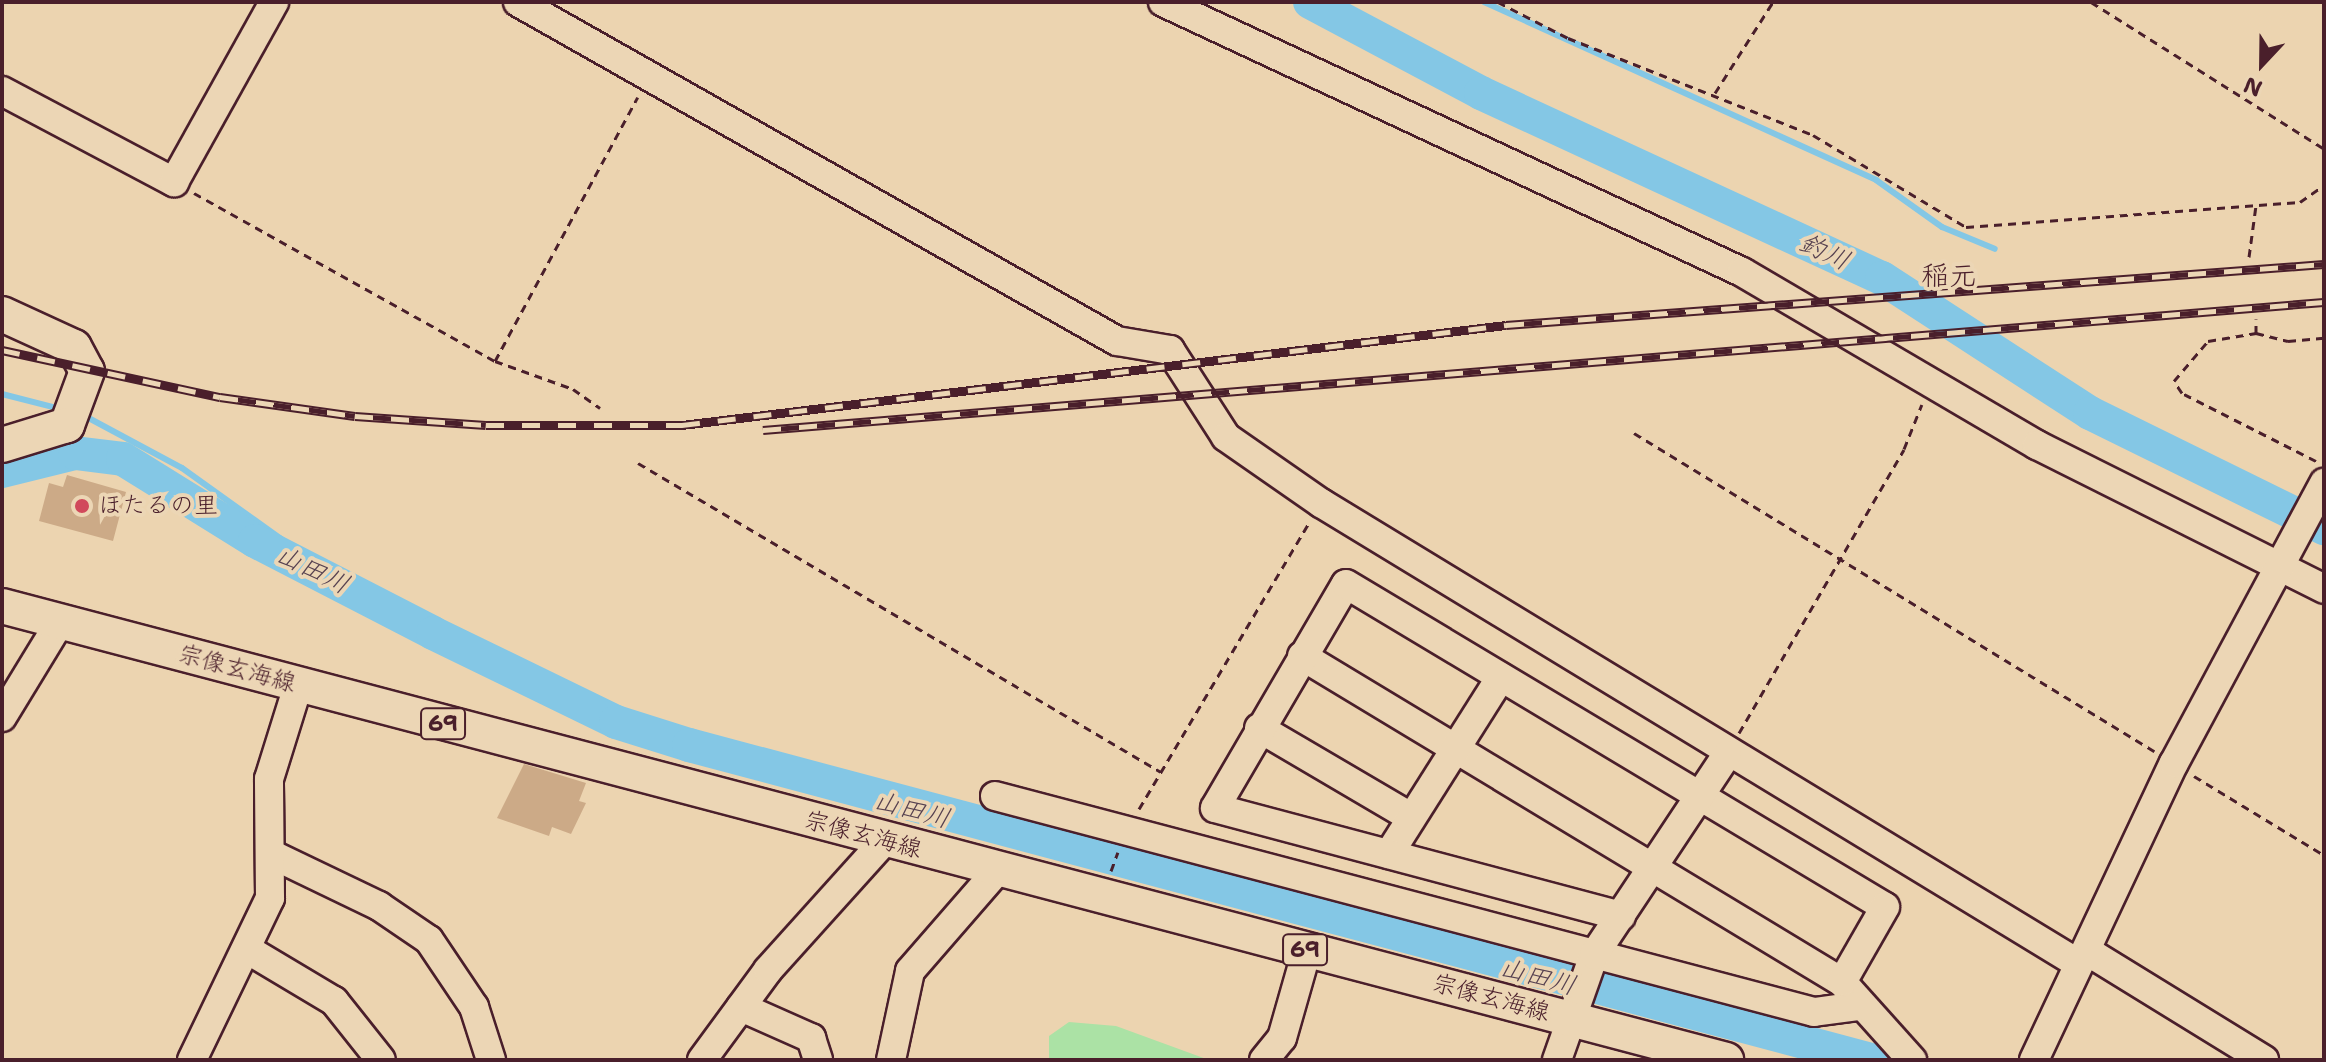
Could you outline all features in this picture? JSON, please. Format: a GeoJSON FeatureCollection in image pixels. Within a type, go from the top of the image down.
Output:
{"type":"FeatureCollection","features":[{"type":"Feature","properties":{"kind":"main road"},"geometry":{"type":"LineString","coordinates":[[2,314],[86,358],[72,413],[2,445]]}},
{"type":"Feature","properties":{"kind":"main road","name":"宗像玄海線"},"geometry":{"type":"LineString","coordinates":[[2,606],[997,871],[1726,1060]]}},
{"type":"Feature","properties":{"kind":"street"},"geometry":{"type":"LineString","coordinates":[[2,91],[174,182],[274,2]]}},
{"type":"Feature","properties":{"kind":"street"},"geometry":{"type":"LineString","coordinates":[[518,2],[1117,341],[1170,350],[1226,437],[1321,503],[1727,755],[2264,1060]]}},
{"type":"Feature","properties":{"kind":"street"},"geometry":{"type":"LineString","coordinates":[[1163,2],[1742,272],[1931,382],[2324,589]]}},
{"type":"Feature","properties":{"kind":"street"},"geometry":{"type":"LineString","coordinates":[[2034,1060],[2174,763],[2284,566],[2324,483]]}},
{"type":"Feature","properties":{"kind":"street"},"geometry":{"type":"LineString","coordinates":[[1621,916],[1215,808],[1259,728],[1346,584],[1885,907],[1842,982]]}},
{"type":"Feature","properties":{"kind":"street"},"geometry":{"type":"LineString","coordinates":[[2,717],[60,622]]}},
{"type":"Feature","properties":{"kind":"street"},"geometry":{"type":"LineString","coordinates":[[1302,656],[1842,982],[1858,1006],[1912,1060]]}},
{"type":"Feature","properties":{"kind":"street"},"geometry":{"type":"LineString","coordinates":[[1389,854],[1501,677]]}},
{"type":"Feature","properties":{"kind":"street"},"geometry":{"type":"LineString","coordinates":[[204,1056],[270,898],[273,855],[265,817],[269,779],[298,686]]}},
{"type":"Feature","properties":{"kind":"street"},"geometry":{"type":"LineString","coordinates":[[1259,728],[1411,817]]}},
{"type":"Feature","properties":{"kind":"street"},"geometry":{"type":"LineString","coordinates":[[1557,1060],[1574,1020],[1594,955],[1727,755]]}},
{"type":"Feature","properties":{"kind":"street"},"geometry":{"type":"LineString","coordinates":[[995,796],[1814,1012],[1858,1006]]}},
{"type":"Feature","properties":{"kind":"street"},"geometry":{"type":"LineString","coordinates":[[702,1060],[741,1007],[884,841]]}},
{"type":"Feature","properties":{"kind":"street"},"geometry":{"type":"LineString","coordinates":[[273,855],[379,906],[429,940],[474,1007],[491,1060]]}},
{"type":"Feature","properties":{"kind":"street"},"geometry":{"type":"LineString","coordinates":[[891,1060],[910,971],[997,871]]}},
{"type":"Feature","properties":{"kind":"street"},"geometry":{"type":"LineString","coordinates":[[1264,1060],[1282,1038],[1307,950]]}},
{"type":"Feature","properties":{"kind":"street"},"geometry":{"type":"LineString","coordinates":[[250,951],[334,1001],[381,1060]]}},
{"type":"Feature","properties":{"kind":"street"},"geometry":{"type":"LineString","coordinates":[[741,1007],[811,1038],[818,1060]]}},
{"type":"Feature","properties":{"kind":"path"},"geometry":{"type":"LineString","coordinates":[[1498,2],[1568,38],[1715,93],[1813,135],[1966,227],[2300,202],[2324,185]]}},
{"type":"Feature","properties":{"kind":"path"},"geometry":{"type":"LineString","coordinates":[[1715,93],[1773,2]]}},
{"type":"Feature","properties":{"kind":"path"},"geometry":{"type":"LineString","coordinates":[[2091,2],[2324,149]]}},
{"type":"Feature","properties":{"kind":"path"},"geometry":{"type":"LineString","coordinates":[[495,361],[649,78]]}},
{"type":"Feature","properties":{"kind":"path"},"geometry":{"type":"LineString","coordinates":[[174,182],[495,361],[573,389],[600,408]]}},
{"type":"Feature","properties":{"kind":"path"},"geometry":{"type":"LineString","coordinates":[[2249,257],[2257,205]]}},
{"type":"Feature","properties":{"kind":"path"},"geometry":{"type":"LineString","coordinates":[[2256,319],[2256,333]]}},
{"type":"Feature","properties":{"kind":"path"},"geometry":{"type":"LineString","coordinates":[[2324,338],[2288,341],[2256,333],[2208,341],[2174,381],[2182,393],[2324,465]]}},
{"type":"Feature","properties":{"kind":"path"},"geometry":{"type":"LineString","coordinates":[[1727,755],[1904,449],[1931,382]]}},
{"type":"Feature","properties":{"kind":"path"},"geometry":{"type":"LineString","coordinates":[[1634,433],[2324,855]]}},
{"type":"Feature","properties":{"kind":"path"},"geometry":{"type":"LineString","coordinates":[[638,463],[1161,772]]}},
{"type":"Feature","properties":{"kind":"path"},"geometry":{"type":"LineString","coordinates":[[1102,897],[1125,832],[1321,503]]}},
{"type":"Feature","properties":{"kind":"green space"},"geometry":{"type":"Polygon","coordinates":[[[1069,1022],[1116,1026],[1209,1060],[1049,1060],[1049,1036],[1069,1022]]]}},
{"type":"Feature","properties":{"kind":"building","name":"ほたるの里"},"geometry":{"type":"Polygon","coordinates":[[[67,475],[126,492],[113,541],[39,521],[49,483],[63,487],[67,475]]]}},
{"type":"Feature","properties":{"kind":"building"},"geometry":{"type":"Polygon","coordinates":[[[524,764],[586,783],[579,801],[586,803],[571,834],[552,827],[549,836],[497,818],[524,764]]]}},
{"type":"Feature","properties":{"kind":"waterway","name":"釣川"},"geometry":{"type":"LineString","coordinates":[[1310,2],[1481,93],[1882,278],[2090,413],[2324,528]]}},
{"type":"Feature","properties":{"kind":"waterway"},"geometry":{"type":"LineString","coordinates":[[1484,2],[1876,180],[1942,227],[1995,249]]}},
{"type":"Feature","properties":{"kind":"waterway"},"geometry":{"type":"LineString","coordinates":[[2,394],[61,409]]}},
{"type":"Feature","properties":{"kind":"waterway"},"geometry":{"type":"LineString","coordinates":[[83,415],[182,468],[334,577]]}},
{"type":"Feature","properties":{"kind":"waterway","name":"山田川"},"geometry":{"type":"LineString","coordinates":[[2,471],[75,453],[123,459],[255,541],[433,633],[616,722],[689,745],[1871,1060]]}},
{"type":"Feature","properties":{"kind":"railway"},"geometry":{"type":"LineString","coordinates":[[2,350],[220,397],[355,416],[486,425],[682,425],[1506,325],[2324,264]]}},
{"type":"Feature","properties":{"kind":"railway"},"geometry":{"type":"LineString","coordinates":[[763,430],[2324,302]]}},
{"type":"Feature","properties":{"kind":"place","name":"ほたるの里"},"geometry":{"type":"Point","coordinates":[82,506]}},
{"type":"Feature","properties":{"kind":"district","name":"稲元"},"geometry":{"type":"Point","coordinates":[1949,275]}}]}
